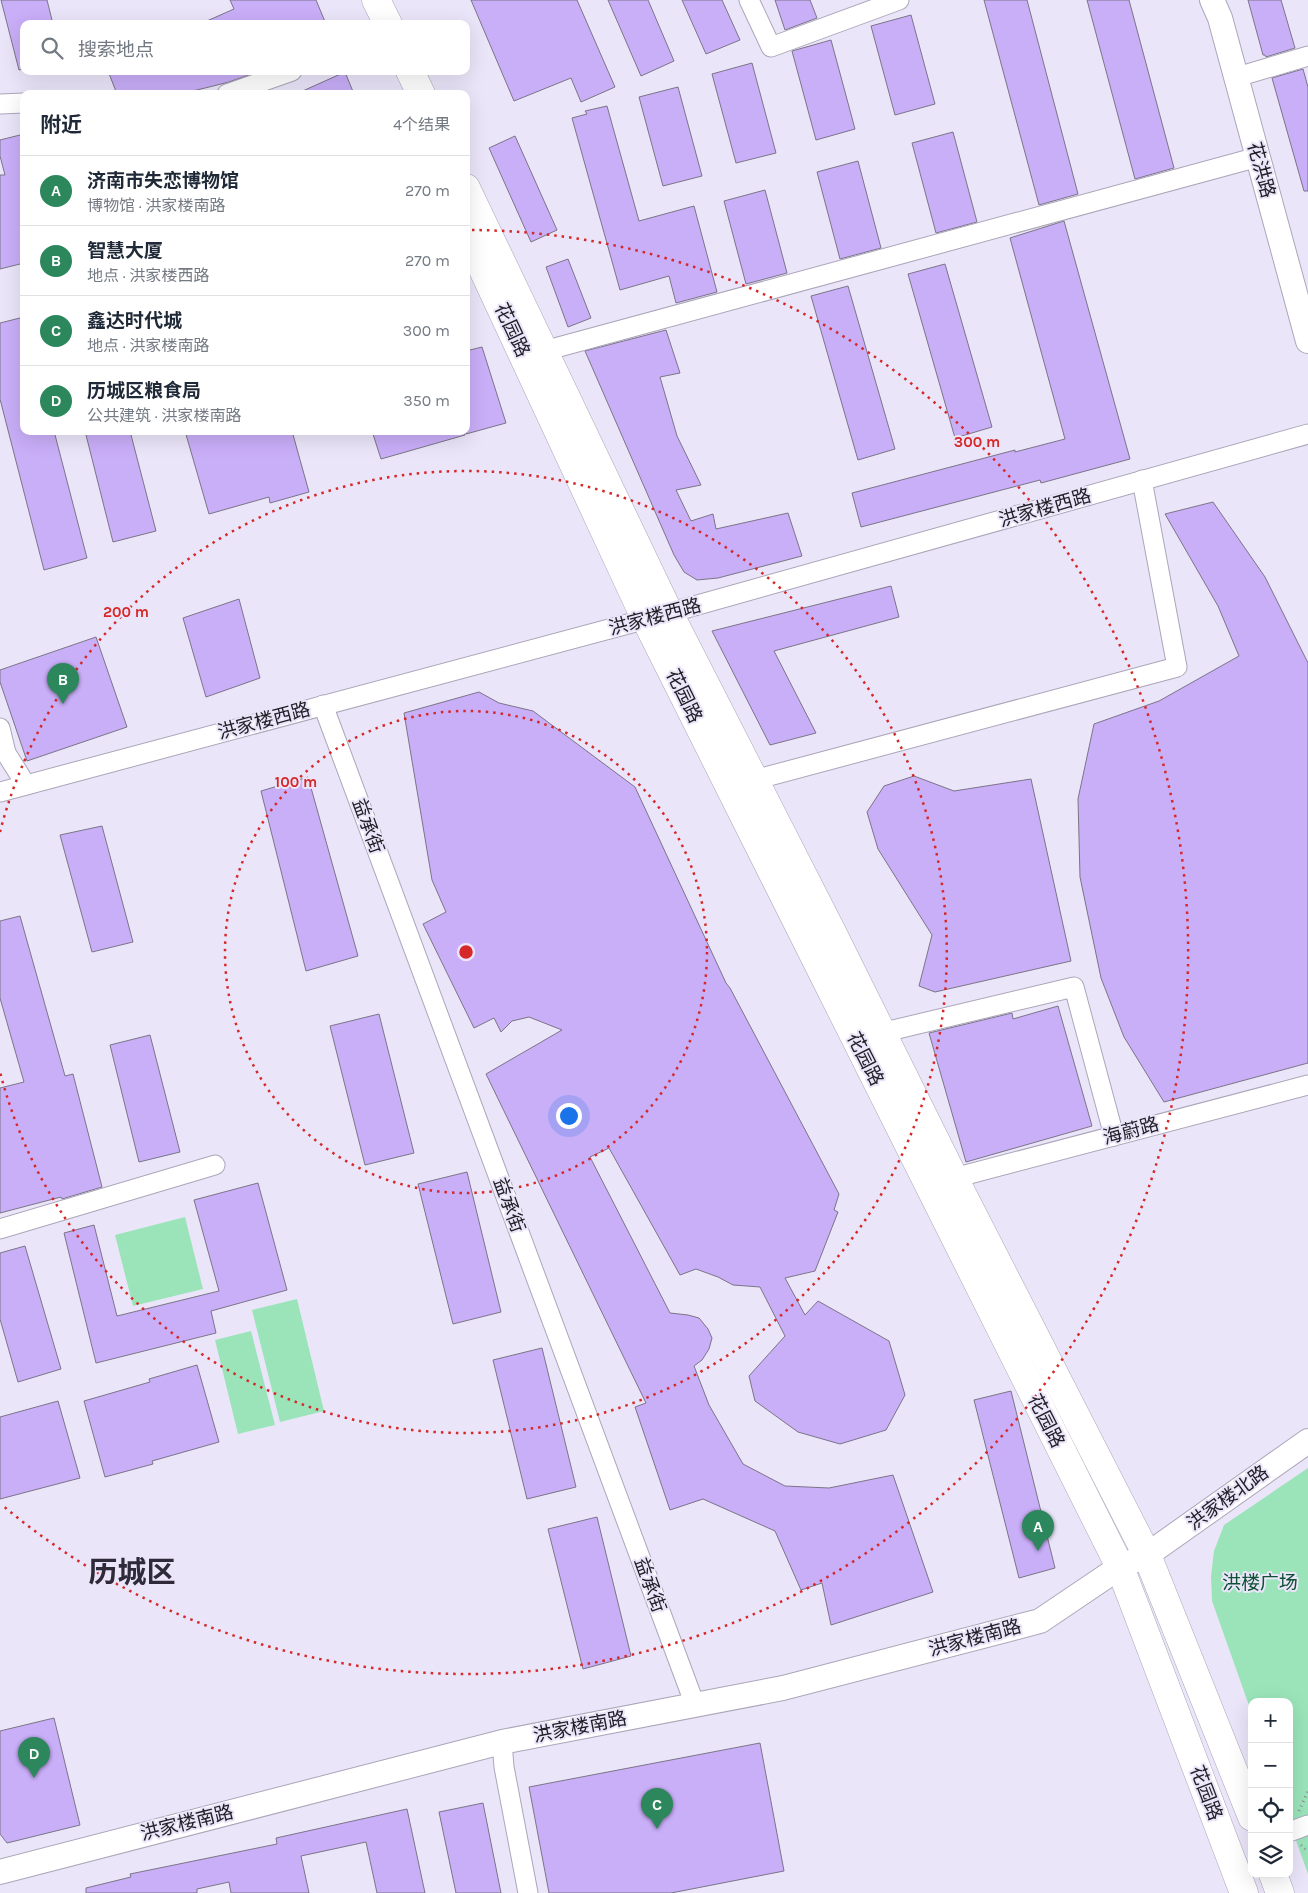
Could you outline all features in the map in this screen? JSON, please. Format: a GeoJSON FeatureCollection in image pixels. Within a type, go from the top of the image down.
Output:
{"type":"FeatureCollection","features":[{"type":"Feature","properties":{"kind":"main road"},"geometry":{"type":"LineString","coordinates":[[358,0],[367,20]]}},
{"type":"Feature","properties":{"kind":"main road"},"geometry":{"type":"LineString","coordinates":[[376,0],[386,20]]}},
{"type":"Feature","properties":{"kind":"main road"},"geometry":{"type":"LineString","coordinates":[[393,75],[399,90]]}},
{"type":"Feature","properties":{"kind":"main road"},"geometry":{"type":"LineString","coordinates":[[412,75],[419,90]]}},
{"type":"Feature","properties":{"kind":"main road","name":"花园路"},"geometry":{"type":"LineString","coordinates":[[470,198],[534,354],[855,1039],[1120,1567],[1244,1893]]}},
{"type":"Feature","properties":{"kind":"main road","name":"花园路"},"geometry":{"type":"LineString","coordinates":[[470,240],[534,354]]}},
{"type":"Feature","properties":{"kind":"main road","name":"花园路"},"geometry":{"type":"LineString","coordinates":[[658,616],[754,780],[954,1178],[1147,1555],[1248,1808]]}},
{"type":"Feature","properties":{"kind":"main road"},"geometry":{"type":"LineString","coordinates":[[1274,1878],[1280,1893]]}},
{"type":"Feature","properties":{"kind":"street"},"geometry":{"type":"LineString","coordinates":[[750,0],[771,47],[899,0]]}},
{"type":"Feature","properties":{"kind":"street","name":"花洪路"},"geometry":{"type":"LineString","coordinates":[[1212,0],[1220,18],[1308,341]]}},
{"type":"Feature","properties":{"kind":"street"},"geometry":{"type":"LineString","coordinates":[[1236,78],[1308,56]]}},
{"type":"Feature","properties":{"kind":"street"},"geometry":{"type":"LineString","coordinates":[[238,90],[281,75]]}},
{"type":"Feature","properties":{"kind":"street"},"geometry":{"type":"LineString","coordinates":[[0,104],[20,103]]}},
{"type":"Feature","properties":{"kind":"street"},"geometry":{"type":"LineString","coordinates":[[534,354],[1258,157]]}},
{"type":"Feature","properties":{"kind":"street","name":"洪家楼西路"},"geometry":{"type":"LineString","coordinates":[[0,792],[658,616],[1308,434]]}},
{"type":"Feature","properties":{"kind":"street"},"geometry":{"type":"LineString","coordinates":[[754,780],[1176,667],[1142,480]]}},
{"type":"Feature","properties":{"kind":"street","name":"益承街"},"geometry":{"type":"LineString","coordinates":[[323,705],[695,1705]]}},
{"type":"Feature","properties":{"kind":"street"},"geometry":{"type":"LineString","coordinates":[[0,728],[6,753],[26,785]]}},
{"type":"Feature","properties":{"kind":"street"},"geometry":{"type":"LineString","coordinates":[[855,1039],[1074,987],[1114,1136]]}},
{"type":"Feature","properties":{"kind":"street","name":"海蔚路"},"geometry":{"type":"LineString","coordinates":[[954,1178],[1308,1085]]}},
{"type":"Feature","properties":{"kind":"street"},"geometry":{"type":"LineString","coordinates":[[0,1229],[215,1166]]}},
{"type":"Feature","properties":{"kind":"street","name":"洪家楼北路"},"geometry":{"type":"LineString","coordinates":[[1147,1555],[1308,1440]]}},
{"type":"Feature","properties":{"kind":"street","name":"洪家楼南路"},"geometry":{"type":"LineString","coordinates":[[0,1872],[502,1742],[783,1688],[1040,1621],[1120,1567],[1147,1555]]}},
{"type":"Feature","properties":{"kind":"street"},"geometry":{"type":"LineString","coordinates":[[502,1742],[504,1767],[528,1893]]}},
{"type":"Feature","properties":{"kind":"street"},"geometry":{"type":"LineString","coordinates":[[1293,1831],[1308,1825]]}},
{"type":"Feature","properties":{"kind":"green space"},"geometry":{"type":"Polygon","coordinates":[[[185,1217],[203,1289],[133,1306],[115,1235],[185,1217]]]}},
{"type":"Feature","properties":{"kind":"green space"},"geometry":{"type":"Polygon","coordinates":[[[297,1299],[324,1411],[280,1422],[252,1310],[297,1299]]]}},
{"type":"Feature","properties":{"kind":"green space"},"geometry":{"type":"Polygon","coordinates":[[[251,1331],[275,1425],[238,1434],[215,1340],[251,1331]]]}},
{"type":"Feature","properties":{"kind":"green space","name":"洪楼广场"},"geometry":{"type":"Polygon","coordinates":[[[1308,1468],[1308,1874],[1293,1832],[1293,1698],[1248,1698],[1248,1703],[1212,1601],[1211,1576],[1214,1551],[1224,1525],[1308,1468]]]}},
{"type":"Feature","properties":{"kind":"building"},"geometry":{"type":"Polygon","coordinates":[[[1,0],[47,0],[52,20],[20,20],[19,70],[1,0]]]}},
{"type":"Feature","properties":{"kind":"building"},"geometry":{"type":"Polygon","coordinates":[[[230,0],[316,0],[324,20],[209,20],[234,9],[230,0]]]}},
{"type":"Feature","properties":{"kind":"building"},"geometry":{"type":"Polygon","coordinates":[[[471,0],[577,0],[615,87],[581,102],[571,78],[514,101],[471,0]]]}},
{"type":"Feature","properties":{"kind":"building"},"geometry":{"type":"Polygon","coordinates":[[[608,0],[648,0],[674,61],[641,76],[608,0]]]}},
{"type":"Feature","properties":{"kind":"building"},"geometry":{"type":"Polygon","coordinates":[[[682,0],[722,0],[740,40],[706,54],[682,0]]]}},
{"type":"Feature","properties":{"kind":"building"},"geometry":{"type":"Polygon","coordinates":[[[775,0],[810,0],[817,18],[785,30],[775,0]]]}},
{"type":"Feature","properties":{"kind":"building"},"geometry":{"type":"Polygon","coordinates":[[[984,0],[1027,0],[1078,194],[1039,205],[984,0]]]}},
{"type":"Feature","properties":{"kind":"building"},"geometry":{"type":"Polygon","coordinates":[[[1087,0],[1129,0],[1174,168],[1135,179],[1087,0]]]}},
{"type":"Feature","properties":{"kind":"building"},"geometry":{"type":"Polygon","coordinates":[[[1248,0],[1281,0],[1295,48],[1266,57],[1263,55],[1248,0]]]}},
{"type":"Feature","properties":{"kind":"building"},"geometry":{"type":"Polygon","coordinates":[[[911,15],[935,104],[895,115],[871,26],[911,15]]]}},
{"type":"Feature","properties":{"kind":"building"},"geometry":{"type":"Polygon","coordinates":[[[831,40],[855,129],[816,140],[792,51],[831,40]]]}},
{"type":"Feature","properties":{"kind":"building"},"geometry":{"type":"Polygon","coordinates":[[[752,63],[776,153],[736,163],[712,74],[752,63]]]}},
{"type":"Feature","properties":{"kind":"building"},"geometry":{"type":"Polygon","coordinates":[[[1303,69],[1308,87],[1308,191],[1304,191],[1272,78],[1303,69]]]}},
{"type":"Feature","properties":{"kind":"building"},"geometry":{"type":"Polygon","coordinates":[[[110,75],[248,75],[197,90],[115,90],[110,75]]]}},
{"type":"Feature","properties":{"kind":"building"},"geometry":{"type":"Polygon","coordinates":[[[338,75],[346,75],[352,90],[305,90],[338,75]]]}},
{"type":"Feature","properties":{"kind":"building"},"geometry":{"type":"Polygon","coordinates":[[[678,87],[702,176],[663,186],[639,97],[678,87]]]}},
{"type":"Feature","properties":{"kind":"building"},"geometry":{"type":"Polygon","coordinates":[[[607,106],[639,221],[694,206],[717,292],[676,303],[669,276],[620,290],[572,118],[587,114],[585,111],[607,106]]]}},
{"type":"Feature","properties":{"kind":"building"},"geometry":{"type":"Polygon","coordinates":[[[953,132],[977,222],[936,233],[912,143],[953,132]]]}},
{"type":"Feature","properties":{"kind":"building"},"geometry":{"type":"Polygon","coordinates":[[[20,135],[20,264],[0,269],[0,175],[5,175],[0,156],[0,140],[20,135]]]}},
{"type":"Feature","properties":{"kind":"building"},"geometry":{"type":"Polygon","coordinates":[[[515,136],[557,230],[531,242],[489,148],[515,136]]]}},
{"type":"Feature","properties":{"kind":"building"},"geometry":{"type":"Polygon","coordinates":[[[858,161],[881,248],[840,259],[817,172],[858,161]]]}},
{"type":"Feature","properties":{"kind":"building"},"geometry":{"type":"Polygon","coordinates":[[[765,190],[787,273],[746,284],[724,201],[765,190]]]}},
{"type":"Feature","properties":{"kind":"building"},"geometry":{"type":"Polygon","coordinates":[[[1064,221],[1130,459],[1041,483],[1040,480],[861,527],[852,493],[1015,450],[1015,452],[1065,439],[1010,238],[1064,221]]]}},
{"type":"Feature","properties":{"kind":"building"},"geometry":{"type":"Polygon","coordinates":[[[568,259],[591,318],[568,327],[546,267],[568,259]]]}},
{"type":"Feature","properties":{"kind":"building"},"geometry":{"type":"Polygon","coordinates":[[[945,264],[992,427],[955,438],[908,274],[945,264]]]}},
{"type":"Feature","properties":{"kind":"building"},"geometry":{"type":"Polygon","coordinates":[[[848,286],[895,449],[858,460],[811,296],[848,286]]]}},
{"type":"Feature","properties":{"kind":"building"},"geometry":{"type":"Polygon","coordinates":[[[20,318],[20,435],[55,435],[87,558],[44,570],[0,399],[0,323],[20,318]]]}},
{"type":"Feature","properties":{"kind":"building"},"geometry":{"type":"Polygon","coordinates":[[[666,330],[680,373],[660,377],[677,436],[701,485],[676,490],[691,521],[713,514],[716,529],[788,513],[802,556],[718,578],[697,580],[684,572],[674,555],[585,351],[666,330]]]}},
{"type":"Feature","properties":{"kind":"building"},"geometry":{"type":"Polygon","coordinates":[[[482,347],[506,423],[470,433],[470,350],[482,347]]]}},
{"type":"Feature","properties":{"kind":"building"},"geometry":{"type":"Polygon","coordinates":[[[86,435],[131,435],[156,531],[113,542],[86,435]]]}},
{"type":"Feature","properties":{"kind":"building"},"geometry":{"type":"Polygon","coordinates":[[[186,435],[293,435],[309,492],[270,503],[269,497],[209,514],[186,435]]]}},
{"type":"Feature","properties":{"kind":"building"},"geometry":{"type":"Polygon","coordinates":[[[373,435],[465,435],[381,459],[373,435]]]}},
{"type":"Feature","properties":{"kind":"building"},"geometry":{"type":"Polygon","coordinates":[[[1213,502],[1265,577],[1308,663],[1308,1063],[1164,1102],[1124,1037],[1101,978],[1080,877],[1078,799],[1094,724],[1159,701],[1239,656],[1218,606],[1165,514],[1213,502]]]}},
{"type":"Feature","properties":{"kind":"building"},"geometry":{"type":"Polygon","coordinates":[[[891,586],[899,617],[774,651],[816,733],[770,745],[712,631],[891,586]]]}},
{"type":"Feature","properties":{"kind":"building"},"geometry":{"type":"Polygon","coordinates":[[[239,599],[260,678],[206,697],[183,618],[239,599]]]}},
{"type":"Feature","properties":{"kind":"building"},"geometry":{"type":"Polygon","coordinates":[[[96,637],[127,727],[27,761],[0,682],[0,670],[96,637]]]}},
{"type":"Feature","properties":{"kind":"building"},"geometry":{"type":"Polygon","coordinates":[[[479,692],[499,703],[533,711],[635,787],[726,983],[839,1194],[834,1210],[838,1212],[815,1271],[785,1278],[805,1315],[818,1301],[889,1341],[905,1395],[886,1430],[840,1444],[798,1432],[755,1401],[749,1376],[785,1336],[760,1287],[733,1285],[696,1269],[680,1275],[609,1148],[590,1157],[670,1313],[699,1318],[708,1329],[712,1338],[709,1349],[702,1360],[694,1366],[709,1405],[743,1464],[785,1486],[829,1488],[893,1475],[933,1592],[831,1625],[822,1583],[801,1590],[775,1531],[703,1499],[670,1510],[635,1407],[646,1403],[486,1074],[562,1030],[529,1017],[512,1021],[501,1032],[494,1018],[474,1028],[423,924],[446,912],[432,880],[404,713],[479,692]]]}},
{"type":"Feature","properties":{"kind":"building"},"geometry":{"type":"Polygon","coordinates":[[[914,776],[954,791],[1031,779],[1071,961],[935,992],[919,986],[932,935],[878,849],[867,812],[884,786],[914,776]]]}},
{"type":"Feature","properties":{"kind":"building"},"geometry":{"type":"Polygon","coordinates":[[[308,777],[358,956],[306,971],[261,791],[308,777]]]}},
{"type":"Feature","properties":{"kind":"building"},"geometry":{"type":"Polygon","coordinates":[[[102,826],[133,942],[92,952],[60,835],[102,826]]]}},
{"type":"Feature","properties":{"kind":"building"},"geometry":{"type":"Polygon","coordinates":[[[20,916],[65,1076],[73,1074],[102,1187],[62,1199],[61,1197],[0,1213],[0,1088],[24,1082],[0,998],[0,921],[20,916]]]}},
{"type":"Feature","properties":{"kind":"building"},"geometry":{"type":"Polygon","coordinates":[[[1058,1006],[1092,1126],[966,1162],[929,1033],[1012,1013],[1013,1019],[1058,1006]]]}},
{"type":"Feature","properties":{"kind":"building"},"geometry":{"type":"Polygon","coordinates":[[[379,1014],[414,1153],[365,1165],[330,1026],[379,1014]]]}},
{"type":"Feature","properties":{"kind":"building"},"geometry":{"type":"Polygon","coordinates":[[[150,1035],[180,1152],[139,1162],[110,1045],[150,1035]]]}},
{"type":"Feature","properties":{"kind":"building"},"geometry":{"type":"Polygon","coordinates":[[[467,1172],[501,1312],[453,1324],[418,1184],[467,1172]]]}},
{"type":"Feature","properties":{"kind":"building"},"geometry":{"type":"Polygon","coordinates":[[[258,1183],[287,1290],[211,1311],[216,1333],[96,1363],[64,1233],[94,1225],[117,1316],[219,1291],[194,1200],[258,1183]]]}},
{"type":"Feature","properties":{"kind":"building"},"geometry":{"type":"Polygon","coordinates":[[[25,1246],[61,1369],[18,1382],[0,1319],[0,1253],[25,1246]]]}},
{"type":"Feature","properties":{"kind":"building"},"geometry":{"type":"Polygon","coordinates":[[[542,1348],[576,1487],[527,1499],[493,1360],[542,1348]]]}},
{"type":"Feature","properties":{"kind":"building"},"geometry":{"type":"Polygon","coordinates":[[[197,1365],[219,1442],[152,1461],[153,1464],[105,1477],[84,1401],[150,1382],[149,1379],[197,1365]]]}},
{"type":"Feature","properties":{"kind":"building"},"geometry":{"type":"Polygon","coordinates":[[[1011,1391],[1055,1568],[1019,1578],[974,1400],[1011,1391]]]}},
{"type":"Feature","properties":{"kind":"building"},"geometry":{"type":"Polygon","coordinates":[[[58,1401],[80,1478],[0,1499],[0,1417],[58,1401]]]}},
{"type":"Feature","properties":{"kind":"building"},"geometry":{"type":"Polygon","coordinates":[[[597,1517],[631,1656],[583,1669],[548,1529],[597,1517]]]}},
{"type":"Feature","properties":{"kind":"building"},"geometry":{"type":"Polygon","coordinates":[[[54,1718],[80,1825],[7,1843],[0,1834],[0,1731],[54,1718]]]}},
{"type":"Feature","properties":{"kind":"building"},"geometry":{"type":"Polygon","coordinates":[[[760,1743],[784,1871],[671,1893],[549,1893],[529,1787],[760,1743]]]}},
{"type":"Feature","properties":{"kind":"building"},"geometry":{"type":"Polygon","coordinates":[[[483,1803],[501,1893],[456,1893],[439,1812],[483,1803]]]}},
{"type":"Feature","properties":{"kind":"building"},"geometry":{"type":"Polygon","coordinates":[[[407,1809],[425,1893],[377,1893],[366,1842],[301,1856],[309,1893],[231,1893],[229,1882],[197,1889],[197,1893],[86,1893],[86,1888],[131,1877],[130,1874],[277,1844],[276,1838],[407,1809]]]}},
{"type":"Feature","properties":{"kind":"place","name":"智慧大厦"},"geometry":{"type":"Point","coordinates":[63,704]}},
{"type":"Feature","properties":{"kind":"place","name":"济南市失恋博物馆"},"geometry":{"type":"Point","coordinates":[1038,1551]}},
{"type":"Feature","properties":{"kind":"place","name":"历城区粮食局"},"geometry":{"type":"Point","coordinates":[34,1778]}},
{"type":"Feature","properties":{"kind":"place","name":"鑫达时代城"},"geometry":{"type":"Point","coordinates":[657,1829]}},
{"type":"Feature","properties":{"kind":"district","name":"历城区"},"geometry":{"type":"Point","coordinates":[132,1572]}}]}
